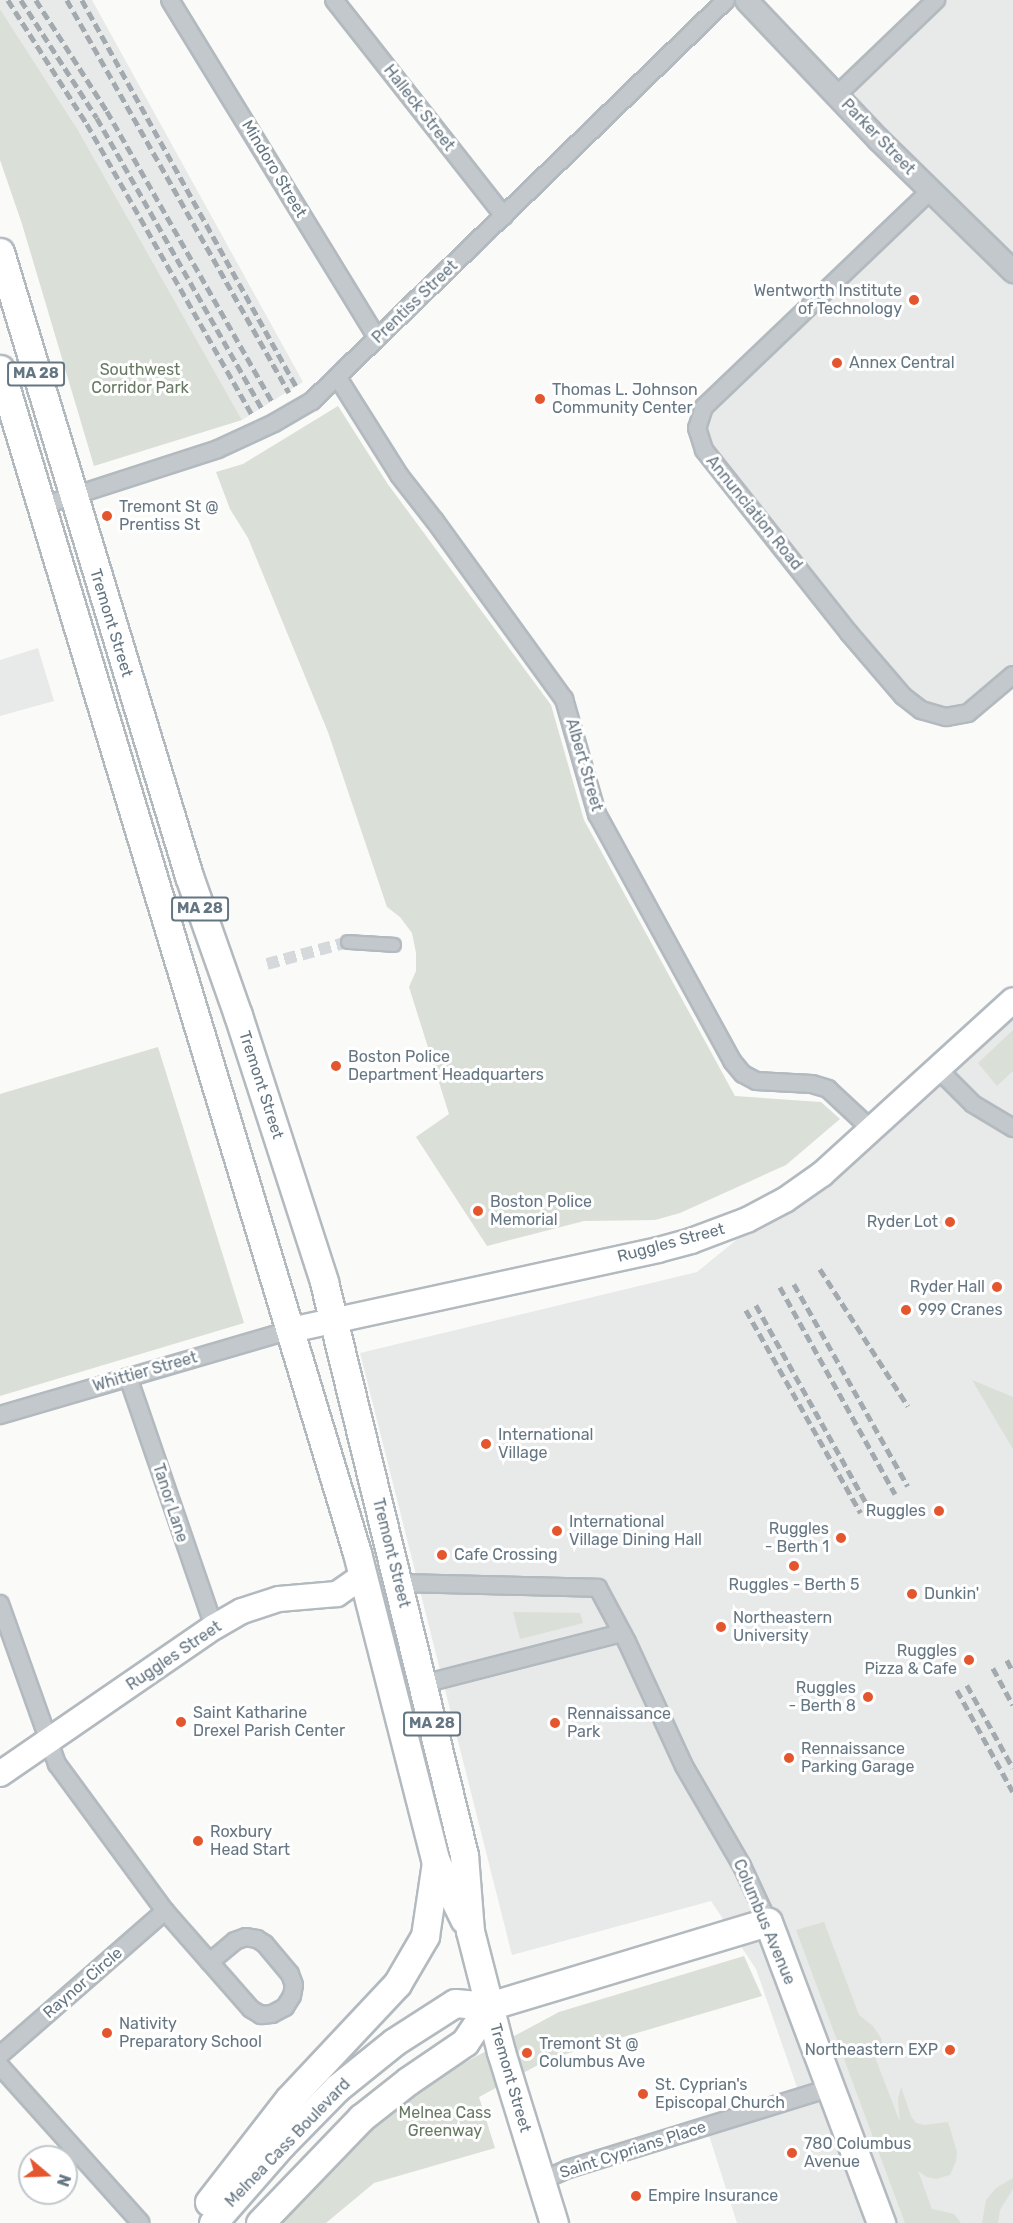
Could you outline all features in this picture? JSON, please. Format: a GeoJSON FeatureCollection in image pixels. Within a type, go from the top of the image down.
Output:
{"type":"FeatureCollection","features":[{"type":"Feature","properties":{"kind":"main road","name":"Tremont Street"},"geometry":{"type":"LineString","coordinates":[[0,252],[189,876],[278,1134],[324,1282],[464,1855],[471,1931],[489,2006],[554,2223]]}},
{"type":"Feature","properties":{"kind":"main road","name":"Tremont Street"},"geometry":{"type":"LineString","coordinates":[[0,369],[291,1330],[363,1576],[436,1862],[471,1931]]}},
{"type":"Feature","properties":{"kind":"main road","name":"Ruggles Street"},"geometry":{"type":"LineString","coordinates":[[291,1330],[658,1250],[716,1233],[761,1213],[797,1192],[872,1130],[1013,1000]]}},
{"type":"Feature","properties":{"kind":"main road","name":"Ruggles Street"},"geometry":{"type":"LineString","coordinates":[[0,1774],[214,1627],[264,1603],[337,1594],[363,1576]]}},
{"type":"Feature","properties":{"kind":"main road"},"geometry":{"type":"LineString","coordinates":[[194,2223],[289,2099],[397,1984],[425,1936],[436,1862]]}},
{"type":"Feature","properties":{"kind":"main road","name":"Melnea Cass Boulevard"},"geometry":{"type":"LineString","coordinates":[[213,2223],[312,2112],[367,2062],[455,2003],[489,2006],[768,1922]]}},
{"type":"Feature","properties":{"kind":"main road","name":"Columbus Avenue"},"geometry":{"type":"LineString","coordinates":[[768,1922],[881,2223]]}},
{"type":"Feature","properties":{"kind":"main road","name":"Melnea Cass Boulevard"},"geometry":{"type":"LineString","coordinates":[[260,2223],[361,2118],[416,2075],[465,2042],[489,2006]]}},
{"type":"Feature","properties":{"kind":"street","name":"Mindoro Street"},"geometry":{"type":"LineString","coordinates":[[170,0],[377,338]]}},
{"type":"Feature","properties":{"kind":"street","name":"Halleck Street"},"geometry":{"type":"LineString","coordinates":[[334,0],[504,216]]}},
{"type":"Feature","properties":{"kind":"street","name":"Prentiss Street"},"geometry":{"type":"LineString","coordinates":[[42,506],[218,449],[312,401],[726,0]]}},
{"type":"Feature","properties":{"kind":"street","name":"Parker Street"},"geometry":{"type":"LineString","coordinates":[[746,0],[930,191],[1013,271]]}},
{"type":"Feature","properties":{"kind":"street"},"geometry":{"type":"LineString","coordinates":[[838,94],[936,0]]}},
{"type":"Feature","properties":{"kind":"street","name":"Annunciation Road"},"geometry":{"type":"LineString","coordinates":[[930,191],[704,407],[697,428],[704,450],[849,633],[912,703],[921,710],[946,717],[968,713],[1013,675]]}},
{"type":"Feature","properties":{"kind":"street","name":"Albert Street"},"geometry":{"type":"LineString","coordinates":[[338,378],[399,476],[435,521],[564,699],[597,814],[732,1061],[743,1074],[756,1081],[812,1084],[828,1089],[872,1130]]}},
{"type":"Feature","properties":{"kind":"street"},"geometry":{"type":"LineString","coordinates":[[348,942],[394,945]]}},
{"type":"Feature","properties":{"kind":"street"},"geometry":{"type":"LineString","coordinates":[[938,1069],[973,1104],[1013,1128]]}},
{"type":"Feature","properties":{"kind":"street","name":"Whittier Street"},"geometry":{"type":"LineString","coordinates":[[0,1415],[291,1330]]}},
{"type":"Feature","properties":{"kind":"street","name":"Tanor Lane"},"geometry":{"type":"LineString","coordinates":[[128,1377],[214,1627]]}},
{"type":"Feature","properties":{"kind":"street","name":"Columbus Avenue"},"geometry":{"type":"LineString","coordinates":[[398,1583],[598,1588],[622,1633],[684,1766],[742,1866],[768,1922]]}},
{"type":"Feature","properties":{"kind":"street"},"geometry":{"type":"LineString","coordinates":[[0,1604],[57,1764],[165,1911],[210,1962],[252,2009],[261,2014],[272,2014],[285,2007],[292,1996],[294,1985],[290,1974],[265,1944],[257,1939],[246,1937],[235,1941],[210,1962]]}},
{"type":"Feature","properties":{"kind":"street"},"geometry":{"type":"LineString","coordinates":[[423,1684],[622,1633]]}},
{"type":"Feature","properties":{"kind":"street","name":"Raynor Circle"},"geometry":{"type":"LineString","coordinates":[[0,2055],[165,1911]]}},
{"type":"Feature","properties":{"kind":"street"},"geometry":{"type":"LineString","coordinates":[[0,2066],[140,2222]]}},
{"type":"Feature","properties":{"kind":"street","name":"Saint Cyprians Place"},"geometry":{"type":"LineString","coordinates":[[541,2181],[829,2088]]}},
{"type":"Feature","properties":{"kind":"shaded area"},"geometry":{"type":"Polygon","coordinates":[[[0,0],[92,0],[303,382],[242,420],[78,130],[0,9],[0,0]]]}},
{"type":"Feature","properties":{"kind":"shaded area","name":"Wentworth Institute of Technology"},"geometry":{"type":"Polygon","coordinates":[[[936,0],[1013,0],[1013,675],[968,713],[921,710],[704,450],[704,407],[930,191],[838,94],[936,0]]]}},
{"type":"Feature","properties":{"kind":"shaded area"},"geometry":{"type":"Polygon","coordinates":[[[38,648],[54,701],[0,716],[0,660],[38,648]]]}},
{"type":"Feature","properties":{"kind":"shaded area","name":"Northeastern University"},"geometry":{"type":"Polygon","coordinates":[[[1013,1001],[1013,2223],[737,2223],[706,2126],[800,2096],[756,1969],[711,1901],[512,1955],[360,1353],[697,1272],[785,1200],[1013,1001]]]}},
{"type":"Feature","properties":{"kind":"green space","name":"Southwest Corridor Park"},"geometry":{"type":"Polygon","coordinates":[[[0,9],[78,130],[242,420],[94,466],[22,224],[0,160],[0,9]]]}},
{"type":"Feature","properties":{"kind":"green space"},"geometry":{"type":"Polygon","coordinates":[[[338,406],[387,483],[551,705],[584,820],[735,1096],[821,1102],[840,1119],[786,1165],[680,1213],[655,1220],[584,1221],[487,1246],[416,1137],[449,1114],[409,987],[416,971],[416,953],[412,933],[400,917],[387,907],[328,732],[248,538],[230,509],[216,472],[243,464],[338,406]]]}},
{"type":"Feature","properties":{"kind":"green space"},"geometry":{"type":"Polygon","coordinates":[[[1013,1030],[1013,1071],[997,1086],[978,1063],[1013,1030]]]}},
{"type":"Feature","properties":{"kind":"green space"},"geometry":{"type":"Polygon","coordinates":[[[158,1047],[244,1323],[0,1396],[0,1094],[158,1047]]]}},
{"type":"Feature","properties":{"kind":"green space"},"geometry":{"type":"Polygon","coordinates":[[[972,1380],[1013,1397],[1013,1449],[972,1380]]]}},
{"type":"Feature","properties":{"kind":"green space"},"geometry":{"type":"Polygon","coordinates":[[[513,1612],[580,1613],[583,1623],[520,1639],[513,1612]]]}},
{"type":"Feature","properties":{"kind":"green space"},"geometry":{"type":"Polygon","coordinates":[[[824,1922],[859,2015],[873,2026],[881,2038],[883,2047],[876,2060],[900,2122],[898,2099],[901,2087],[911,2116],[916,2123],[924,2125],[948,2122],[957,2152],[950,2175],[936,2179],[927,2177],[918,2171],[932,2209],[954,2214],[961,2223],[905,2223],[796,1930],[824,1922]]]}},
{"type":"Feature","properties":{"kind":"green space","name":"Melnea Cass Greenway"},"geometry":{"type":"Polygon","coordinates":[[[744,1956],[762,1996],[549,2059],[479,2097],[495,2148],[374,2183],[326,2223],[278,2223],[356,2141],[449,2071],[559,2012],[744,1956]]]}},
{"type":"Feature","properties":{"kind":"green space"},"geometry":{"type":"Polygon","coordinates":[[[1013,2178],[1013,2189],[1000,2210],[998,2223],[982,2223],[986,2200],[996,2188],[1013,2178]]]}},
{"type":"Feature","properties":{"kind":"tunnel"},"geometry":{"type":"LineString","coordinates":[[267,964],[348,942]]}},
{"type":"Feature","properties":{"kind":"railway"},"geometry":{"type":"LineString","coordinates":[[8,0],[87,124],[252,415]]}},
{"type":"Feature","properties":{"kind":"railway"},"geometry":{"type":"LineString","coordinates":[[21,0],[97,118],[262,409]]}},
{"type":"Feature","properties":{"kind":"railway"},"geometry":{"type":"LineString","coordinates":[[36,0],[107,111],[273,403]]}},
{"type":"Feature","properties":{"kind":"railway"},"geometry":{"type":"LineString","coordinates":[[67,0],[289,393]]}},
{"type":"Feature","properties":{"kind":"railway"},"geometry":{"type":"LineString","coordinates":[[82,0],[298,389]]}},
{"type":"Feature","properties":{"kind":"railway"},"geometry":{"type":"LineString","coordinates":[[820,1269],[908,1406]]}},
{"type":"Feature","properties":{"kind":"railway"},"geometry":{"type":"LineString","coordinates":[[794,1284],[908,1486]]}},
{"type":"Feature","properties":{"kind":"railway"},"geometry":{"type":"LineString","coordinates":[[780,1287],[895,1494]]}},
{"type":"Feature","properties":{"kind":"railway"},"geometry":{"type":"LineString","coordinates":[[756,1305],[869,1508]]}},
{"type":"Feature","properties":{"kind":"railway"},"geometry":{"type":"LineString","coordinates":[[746,1310],[861,1513]]}},
{"type":"Feature","properties":{"kind":"railway"},"geometry":{"type":"LineString","coordinates":[[1007,1660],[1013,1672]]}},
{"type":"Feature","properties":{"kind":"railway"},"geometry":{"type":"LineString","coordinates":[[993,1668],[1013,1705]]}},
{"type":"Feature","properties":{"kind":"railway"},"geometry":{"type":"LineString","coordinates":[[967,1685],[1013,1768]]}},
{"type":"Feature","properties":{"kind":"railway"},"geometry":{"type":"LineString","coordinates":[[957,1690],[1013,1792]]}},
{"type":"Feature","properties":{"kind":"place","name":"Wentworth Institute of Technology"},"geometry":{"type":"Point","coordinates":[914,300]}},
{"type":"Feature","properties":{"kind":"place","name":"Annex Central"},"geometry":{"type":"Point","coordinates":[837,363]}},
{"type":"Feature","properties":{"kind":"place","name":"Thomas L. Johnson Community Center"},"geometry":{"type":"Point","coordinates":[540,399]}},
{"type":"Feature","properties":{"kind":"place","name":"Tremont St @ Prentiss St"},"geometry":{"type":"Point","coordinates":[107,516]}},
{"type":"Feature","properties":{"kind":"place","name":"Boston Police Department Headquarters"},"geometry":{"type":"Point","coordinates":[336,1066]}},
{"type":"Feature","properties":{"kind":"place","name":"Boston Police Memorial"},"geometry":{"type":"Point","coordinates":[478,1211]}},
{"type":"Feature","properties":{"kind":"place","name":"Ryder Lot"},"geometry":{"type":"Point","coordinates":[950,1222]}},
{"type":"Feature","properties":{"kind":"place","name":"Ryder Hall"},"geometry":{"type":"Point","coordinates":[997,1287]}},
{"type":"Feature","properties":{"kind":"place","name":"999 Cranes"},"geometry":{"type":"Point","coordinates":[906,1310]}},
{"type":"Feature","properties":{"kind":"place","name":"International Village"},"geometry":{"type":"Point","coordinates":[486,1444]}},
{"type":"Feature","properties":{"kind":"place","name":"Ruggles"},"geometry":{"type":"Point","coordinates":[939,1511]}},
{"type":"Feature","properties":{"kind":"place","name":"International Village Dining Hall"},"geometry":{"type":"Point","coordinates":[557,1531]}},
{"type":"Feature","properties":{"kind":"place","name":"Ruggles - Berth 1"},"geometry":{"type":"Point","coordinates":[841,1538]}},
{"type":"Feature","properties":{"kind":"place","name":"Cafe Crossing"},"geometry":{"type":"Point","coordinates":[442,1555]}},
{"type":"Feature","properties":{"kind":"place","name":"Ruggles - Berth 5"},"geometry":{"type":"Point","coordinates":[794,1566]}},
{"type":"Feature","properties":{"kind":"place","name":"Dunkin'"},"geometry":{"type":"Point","coordinates":[912,1594]}},
{"type":"Feature","properties":{"kind":"place","name":"Northeastern University"},"geometry":{"type":"Point","coordinates":[721,1627]}},
{"type":"Feature","properties":{"kind":"place","name":"Ruggles Pizza & Cafe"},"geometry":{"type":"Point","coordinates":[969,1660]}},
{"type":"Feature","properties":{"kind":"place","name":"Ruggles - Berth 8"},"geometry":{"type":"Point","coordinates":[868,1697]}},
{"type":"Feature","properties":{"kind":"place","name":"Saint Katharine Drexel Parish Center"},"geometry":{"type":"Point","coordinates":[181,1722]}},
{"type":"Feature","properties":{"kind":"place","name":"Rennaissance Park"},"geometry":{"type":"Point","coordinates":[555,1723]}},
{"type":"Feature","properties":{"kind":"place","name":"Rennaissance Parking Garage"},"geometry":{"type":"Point","coordinates":[789,1758]}},
{"type":"Feature","properties":{"kind":"place","name":"Roxbury Head Start"},"geometry":{"type":"Point","coordinates":[198,1841]}},
{"type":"Feature","properties":{"kind":"place","name":"Nativity Preparatory School"},"geometry":{"type":"Point","coordinates":[107,2033]}},
{"type":"Feature","properties":{"kind":"place","name":"Northeastern EXP"},"geometry":{"type":"Point","coordinates":[950,2050]}},
{"type":"Feature","properties":{"kind":"place","name":"Tremont St @ Columbus Ave"},"geometry":{"type":"Point","coordinates":[527,2053]}},
{"type":"Feature","properties":{"kind":"place","name":"St. Cyprian's Episcopal Church"},"geometry":{"type":"Point","coordinates":[643,2094]}},
{"type":"Feature","properties":{"kind":"place","name":"780 Columbus Avenue"},"geometry":{"type":"Point","coordinates":[792,2153]}},
{"type":"Feature","properties":{"kind":"place","name":"Empire Insurance"},"geometry":{"type":"Point","coordinates":[636,2196]}}]}
